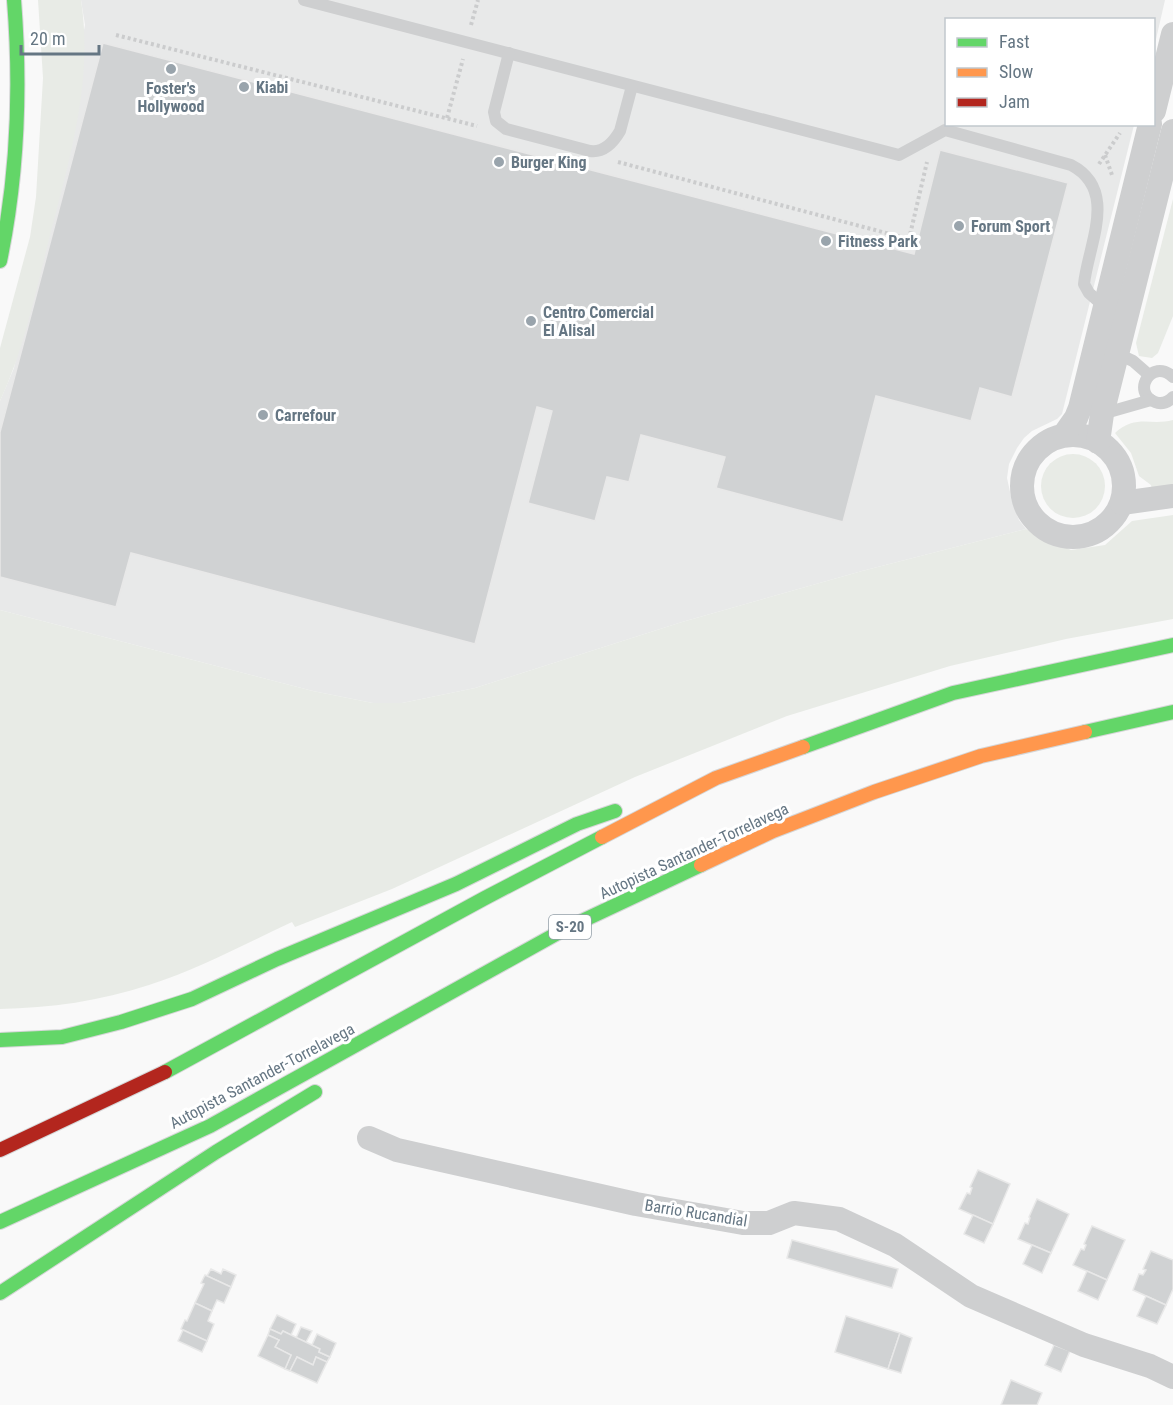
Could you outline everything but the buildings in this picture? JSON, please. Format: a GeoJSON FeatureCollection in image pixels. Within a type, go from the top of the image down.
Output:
{"type":"FeatureCollection","features":[{"type":"Feature","properties":{"kind":"main road"},"geometry":{"type":"LineString","coordinates":[[0,261],[16,161],[19,51],[14,0]]}},
{"type":"Feature","properties":{"kind":"main road"},"geometry":{"type":"LineString","coordinates":[[647,799],[716,778],[953,693],[1173,645]]}},
{"type":"Feature","properties":{"kind":"main road","name":"Autopista Santander-Torrelavega"},"geometry":{"type":"LineString","coordinates":[[0,1222],[210,1126],[565,929],[773,831],[874,792],[981,756],[1173,712]]}},
{"type":"Feature","properties":{"kind":"main road"},"geometry":{"type":"LineString","coordinates":[[0,1150],[182,1064],[485,898],[716,778]]}},
{"type":"Feature","properties":{"kind":"main road"},"geometry":{"type":"LineString","coordinates":[[0,1040],[62,1037],[121,1022],[192,999],[277,959],[456,884],[577,825],[627,806]]}},
{"type":"Feature","properties":{"kind":"main road"},"geometry":{"type":"LineString","coordinates":[[630,914],[773,831]]}},
{"type":"Feature","properties":{"kind":"main road"},"geometry":{"type":"LineString","coordinates":[[0,1293],[216,1152],[332,1082]]}},
{"type":"Feature","properties":{"kind":"street"},"geometry":{"type":"LineString","coordinates":[[1155,107],[1173,34]]}},
{"type":"Feature","properties":{"kind":"street"},"geometry":{"type":"LineString","coordinates":[[1064,435],[1072,426],[1080,408],[1150,126]]}},
{"type":"Feature","properties":{"kind":"street"},"geometry":{"type":"LineString","coordinates":[[1098,441],[1102,414],[1173,131]]}},
{"type":"Feature","properties":{"kind":"street"},"geometry":{"type":"LineString","coordinates":[[1064,435],[1082,436],[1098,441],[1115,457],[1122,472],[1125,487],[1122,503],[1113,519],[1099,531],[1082,537],[1072,538],[1046,531],[1033,518],[1022,494],[1021,485],[1029,460],[1048,441],[1064,435]]}},
{"type":"Feature","properties":{"kind":"street"},"geometry":{"type":"LineString","coordinates":[[1122,503],[1173,496]]}},
{"type":"Feature","properties":{"kind":"street","name":"Barrio Rucandial"},"geometry":{"type":"LineString","coordinates":[[369,1138],[397,1150],[636,1204],[743,1223],[769,1223],[794,1213],[839,1219],[895,1245],[971,1296],[1084,1345],[1150,1366],[1173,1377]]}},
{"type":"Feature","properties":{"kind":"lane"},"geometry":{"type":"LineString","coordinates":[[304,0],[899,155],[945,130],[1071,165],[1086,178],[1094,192],[1099,213],[1084,284],[1089,293],[1106,308]]}},
{"type":"Feature","properties":{"kind":"lane"},"geometry":{"type":"LineString","coordinates":[[508,53],[494,112],[496,122],[506,129],[597,152],[606,148],[620,131],[632,86]]}},
{"type":"Feature","properties":{"kind":"lane"},"geometry":{"type":"LineString","coordinates":[[1118,354],[1133,361],[1149,375]]}},
{"type":"Feature","properties":{"kind":"lane"},"geometry":{"type":"LineString","coordinates":[[1149,375],[1163,371],[1173,377]]}},
{"type":"Feature","properties":{"kind":"lane"},"geometry":{"type":"LineString","coordinates":[[1149,375],[1144,388],[1147,397],[1160,403],[1173,397]]}},
{"type":"Feature","properties":{"kind":"lane"},"geometry":{"type":"LineString","coordinates":[[1102,414],[1151,400]]}},
{"type":"Feature","properties":{"kind":"path"},"geometry":{"type":"LineString","coordinates":[[116,35],[477,126]]}},
{"type":"Feature","properties":{"kind":"path"},"geometry":{"type":"LineString","coordinates":[[1086,178],[1094,172],[1125,126]]}},
{"type":"Feature","properties":{"kind":"path"},"geometry":{"type":"LineString","coordinates":[[614,161],[909,239],[930,155]]}},
{"type":"Feature","properties":{"kind":"shaded area"},"geometry":{"type":"Polygon","coordinates":[[[38,0],[81,0],[84,31],[82,92],[71,153],[33,303],[22,343],[0,401],[0,348],[30,237],[36,197],[43,78],[38,0]]]}},
{"type":"Feature","properties":{"kind":"shaded area"},"geometry":{"type":"Polygon","coordinates":[[[81,0],[1165,0],[1155,44],[1155,18],[945,18],[945,126],[1134,126],[1062,414],[1024,438],[1009,464],[1007,478],[1012,501],[1019,520],[1026,529],[862,571],[682,622],[475,688],[402,703],[373,703],[313,691],[0,610],[0,401],[14,368],[85,25],[81,0]]]}},
{"type":"Feature","properties":{"kind":"shaded area"},"geometry":{"type":"Polygon","coordinates":[[[1173,199],[1173,316],[1158,353],[1152,358],[1139,356],[1136,343],[1173,199]]]}},
{"type":"Feature","properties":{"kind":"shaded area"},"geometry":{"type":"Polygon","coordinates":[[[1173,420],[1173,488],[1152,491],[1151,485],[1139,476],[1131,453],[1115,433],[1137,422],[1173,420]]]}},
{"type":"Feature","properties":{"kind":"shaded area"},"geometry":{"type":"Polygon","coordinates":[[[1067,454],[1079,454],[1096,463],[1103,474],[1105,486],[1103,498],[1096,509],[1079,518],[1067,518],[1055,513],[1046,504],[1041,492],[1041,480],[1046,468],[1055,459],[1067,454]]]}},
{"type":"Feature","properties":{"kind":"shaded area"},"geometry":{"type":"Polygon","coordinates":[[[1173,515],[1173,619],[1066,639],[950,666],[787,716],[635,777],[392,889],[295,927],[292,922],[168,979],[131,991],[94,999],[38,1007],[0,1009],[0,610],[313,691],[373,703],[402,703],[475,688],[682,622],[862,571],[1026,529],[1071,550],[1105,545],[1132,521],[1173,515]]]}},
{"type":"Feature","properties":{"kind":"traffic: fast"},"geometry":{"type":"LineString","coordinates":[[0,261],[11,196],[16,131],[17,66],[14,0]]}},
{"type":"Feature","properties":{"kind":"traffic: fast"},"geometry":{"type":"LineString","coordinates":[[803,747],[953,693],[1173,645]]}},
{"type":"Feature","properties":{"kind":"traffic: fast"},"geometry":{"type":"LineString","coordinates":[[1085,732],[1173,712]]}},
{"type":"Feature","properties":{"kind":"traffic: fast"},"geometry":{"type":"LineString","coordinates":[[0,1040],[62,1037],[121,1022],[192,999],[277,959],[456,884],[577,824],[615,811]]}},
{"type":"Feature","properties":{"kind":"traffic: fast"},"geometry":{"type":"LineString","coordinates":[[165,1072],[602,837]]}},
{"type":"Feature","properties":{"kind":"traffic: fast"},"geometry":{"type":"LineString","coordinates":[[0,1222],[210,1126],[565,929],[701,865]]}},
{"type":"Feature","properties":{"kind":"traffic: fast"},"geometry":{"type":"LineString","coordinates":[[0,1293],[216,1152],[315,1092]]}},
{"type":"Feature","properties":{"kind":"traffic: slow"},"geometry":{"type":"LineString","coordinates":[[701,865],[773,831],[874,792],[981,756],[1085,732]]}},
{"type":"Feature","properties":{"kind":"traffic: slow"},"geometry":{"type":"LineString","coordinates":[[602,837],[716,778],[803,747]]}},
{"type":"Feature","properties":{"kind":"traffic: jam"},"geometry":{"type":"LineString","coordinates":[[0,1150],[165,1072]]}},
{"type":"Feature","properties":{"kind":"place","name":"Foster's Hollywood"},"geometry":{"type":"Point","coordinates":[171,69]}},
{"type":"Feature","properties":{"kind":"place","name":"Kiabi"},"geometry":{"type":"Point","coordinates":[244,87]}},
{"type":"Feature","properties":{"kind":"place","name":"Burger King"},"geometry":{"type":"Point","coordinates":[499,162]}},
{"type":"Feature","properties":{"kind":"place","name":"Forum Sport"},"geometry":{"type":"Point","coordinates":[959,226]}},
{"type":"Feature","properties":{"kind":"place","name":"Fitness Park"},"geometry":{"type":"Point","coordinates":[826,241]}},
{"type":"Feature","properties":{"kind":"place","name":"Centro Comercial El Alisal"},"geometry":{"type":"Point","coordinates":[531,321]}},
{"type":"Feature","properties":{"kind":"place","name":"Carrefour"},"geometry":{"type":"Point","coordinates":[263,415]}}]}
